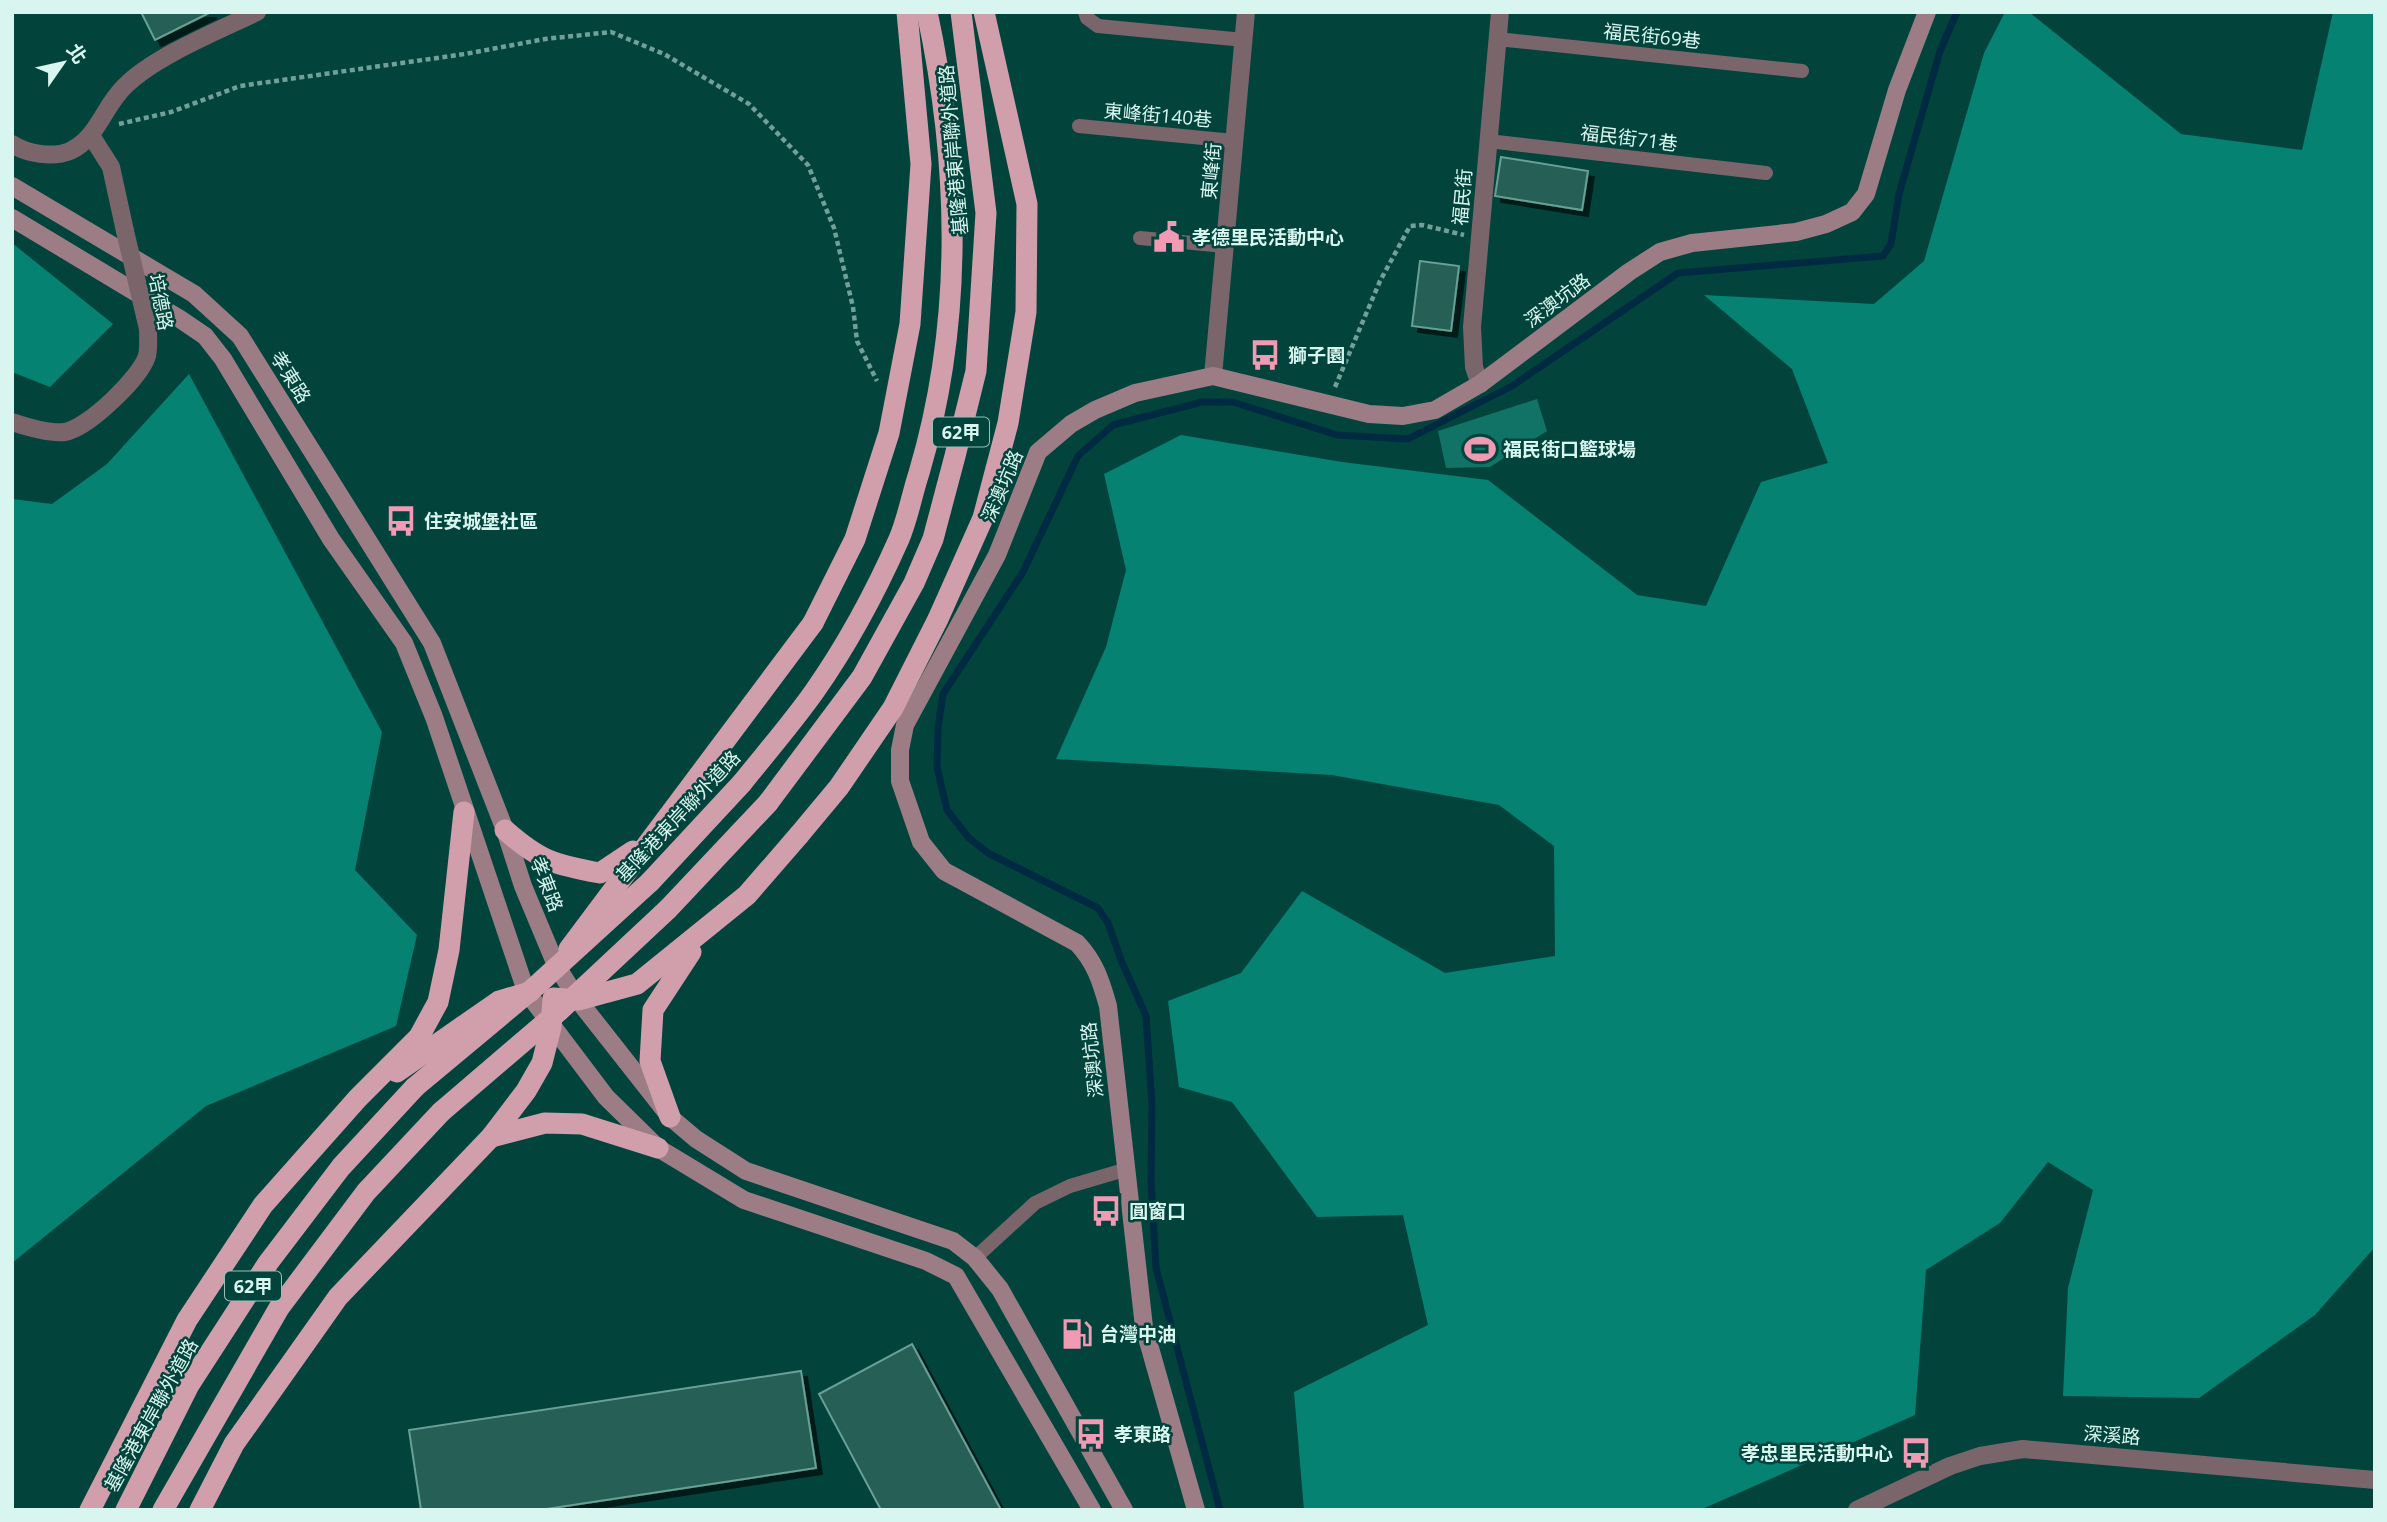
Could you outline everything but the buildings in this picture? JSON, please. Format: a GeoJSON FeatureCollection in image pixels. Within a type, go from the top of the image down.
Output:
{"type":"FeatureCollection","features":[{"type":"Feature","properties":{"kind":"highway"},"geometry":{"type":"LineString","coordinates":[[200,1510],[234,1444],[338,1297],[491,1137],[526,1091],[542,1063],[551,1027],[556,965],[774,680],[813,624],[859,526],[889,433],[911,324],[921,164],[907,12]]}},
{"type":"Feature","properties":{"kind":"highway","name":"基隆港東岸聯外道路"},"geometry":{"type":"LineString","coordinates":[[126,1510],[189,1385],[268,1263],[341,1167],[415,1087],[536,986],[650,882],[742,783],[815,690],[863,610],[900,536],[927,445],[944,359],[955,241],[949,146],[927,12]]}},
{"type":"Feature","properties":{"kind":"highway","name":"基隆港東岸聯外道路"},"geometry":{"type":"LineString","coordinates":[[163,1510],[279,1308],[366,1192],[441,1112],[559,1011],[668,909],[768,803],[862,677],[914,583],[933,539],[976,371],[986,212],[961,12]]}},
{"type":"Feature","properties":{"kind":"highway"},"geometry":{"type":"LineString","coordinates":[[670,1117],[650,1061],[653,1010],[685,959],[747,895],[839,787],[893,708],[933,630],[983,518],[1008,423],[1026,312],[1027,204],[984,12]]}},
{"type":"Feature","properties":{"kind":"highway"},"geometry":{"type":"LineString","coordinates":[[505,830],[531,853],[559,866],[600,873],[620,863],[675,806]]}},
{"type":"Feature","properties":{"kind":"highway"},"geometry":{"type":"LineString","coordinates":[[90,1510],[187,1320],[263,1205],[358,1098],[419,1037],[438,1002],[449,950],[464,812]]}},
{"type":"Feature","properties":{"kind":"highway"},"geometry":{"type":"LineString","coordinates":[[358,1098],[499,1002],[526,991],[553,998],[578,1000],[637,984],[747,895]]}},
{"type":"Feature","properties":{"kind":"highway"},"geometry":{"type":"LineString","coordinates":[[491,1137],[545,1123],[582,1124],[658,1148]]}},
{"type":"Feature","properties":{"kind":"main road","name":"深澳坑路"},"geometry":{"type":"LineString","coordinates":[[1196,1510],[1144,1327],[1124,1170],[1108,1006],[1091,957],[1077,943],[944,870],[920,842],[900,781],[900,750],[905,725],[917,698],[997,555],[1038,452],[1071,424],[1095,410],[1136,393],[1213,376],[1369,414],[1403,416],[1436,410],[1480,384],[1629,272],[1660,252],[1692,243],[1796,232],[1826,224],[1852,212],[1866,194],[1897,90],[1927,12]]}},
{"type":"Feature","properties":{"kind":"main road","name":"孝東路"},"geometry":{"type":"LineString","coordinates":[[12,186],[194,293],[240,336],[432,643],[505,830],[523,886],[556,965],[578,1000],[670,1117],[696,1139],[746,1171],[814,1196],[927,1230],[953,1241],[975,1258],[1000,1289],[1124,1510]]}},
{"type":"Feature","properties":{"kind":"main road"},"geometry":{"type":"LineString","coordinates":[[12,218],[189,325],[205,336],[223,359],[331,540],[404,643],[434,717],[526,991],[606,1097],[658,1148],[744,1200],[926,1261],[956,1276],[1093,1510]]}},
{"type":"Feature","properties":{"kind":"street"},"geometry":{"type":"LineString","coordinates":[[12,144],[43,155],[68,152],[92,137],[105,111],[125,85],[177,51],[257,12]]}},
{"type":"Feature","properties":{"kind":"street","name":"東峰街"},"geometry":{"type":"LineString","coordinates":[[1213,376],[1246,12]]}},
{"type":"Feature","properties":{"kind":"street","name":"福民街"},"geometry":{"type":"LineString","coordinates":[[1480,384],[1474,366],[1472,327],[1500,12]]}},
{"type":"Feature","properties":{"kind":"street","name":"培德路"},"geometry":{"type":"LineString","coordinates":[[12,422],[66,432],[111,401],[139,373],[148,354],[148,329],[111,167],[92,137]]}},
{"type":"Feature","properties":{"kind":"street","name":"深溪路"},"geometry":{"type":"LineString","coordinates":[[1857,1510],[1885,1504],[1980,1455],[2023,1449],[2375,1480]]}},
{"type":"Feature","properties":{"kind":"lane"},"geometry":{"type":"LineString","coordinates":[[1085,12],[1087,18],[1098,26],[1244,40]]}},
{"type":"Feature","properties":{"kind":"lane","name":"福民街69巷"},"geometry":{"type":"LineString","coordinates":[[1497,39],[1802,71]]}},
{"type":"Feature","properties":{"kind":"lane","name":"東峰街140巷"},"geometry":{"type":"LineString","coordinates":[[1079,127],[1234,141]]}},
{"type":"Feature","properties":{"kind":"lane","name":"福民街71巷"},"geometry":{"type":"LineString","coordinates":[[1488,141],[1766,173]]}},
{"type":"Feature","properties":{"kind":"lane"},"geometry":{"type":"LineString","coordinates":[[1140,238],[1225,246]]}},
{"type":"Feature","properties":{"kind":"lane"},"geometry":{"type":"LineString","coordinates":[[975,1258],[1035,1203],[1070,1186],[1124,1170]]}},
{"type":"Feature","properties":{"kind":"path"},"geometry":{"type":"LineString","coordinates":[[92,137],[116,124],[171,112],[240,86],[464,54],[545,39],[611,32],[664,54],[749,104],[808,165],[834,228],[853,307],[857,341],[882,392]]}},
{"type":"Feature","properties":{"kind":"path"},"geometry":{"type":"LineString","coordinates":[[1328,404],[1380,282],[1410,226],[1422,225],[1480,239]]}},
{"type":"Feature","properties":{"kind":"green space"},"geometry":{"type":"Polygon","coordinates":[[[2005,12],[2029,12],[2181,134],[2302,150],[2333,12],[2375,12],[2375,1247],[2315,1315],[2199,1398],[2063,1396],[2068,1288],[2093,1190],[2048,1162],[2000,1223],[1926,1270],[1915,1415],[1700,1510],[1304,1510],[1294,1392],[1428,1325],[1403,1215],[1317,1217],[1232,1102],[1179,1087],[1168,1001],[1241,973],[1302,891],[1445,973],[1555,956],[1554,846],[1499,805],[1332,775],[1056,759],[1106,647],[1126,570],[1104,474],[1181,435],[1342,462],[1488,480],[1637,595],[1706,606],[1761,482],[1828,463],[1792,369],[1704,295],[1874,304],[1924,261],[1984,53],[2005,12]]]}},
{"type":"Feature","properties":{"kind":"green space"},"geometry":{"type":"Polygon","coordinates":[[[12,243],[113,324],[50,387],[12,372],[12,243]]]}},
{"type":"Feature","properties":{"kind":"green space"},"geometry":{"type":"Polygon","coordinates":[[[189,374],[382,732],[355,870],[417,935],[396,1026],[206,1106],[12,1263],[12,499],[52,504],[107,464],[189,374]]]}},
{"type":"Feature","properties":{"kind":"green space","name":"福民街口籃球場"},"geometry":{"type":"Polygon","coordinates":[[[1537,399],[1547,431],[1490,467],[1446,468],[1438,431],[1537,399]]]}},
{"type":"Feature","properties":{"kind":"waterway"},"geometry":{"type":"LineString","coordinates":[[1220,1510],[1156,1268],[1151,1181],[1152,1104],[1146,1016],[1108,923],[1098,908],[988,853],[969,838],[947,810],[937,767],[938,728],[943,694],[1023,572],[1078,456],[1113,425],[1202,402],[1233,402],[1337,435],[1408,439],[1512,386],[1678,273],[1883,256],[1891,244],[1899,194],[1940,51],[1957,12]]}},
{"type":"Feature","properties":{"kind":"place","name":"孝德里民活動中心"},"geometry":{"type":"Point","coordinates":[1169,237]}},
{"type":"Feature","properties":{"kind":"place","name":"獅子園"},"geometry":{"type":"Point","coordinates":[1265,355]}},
{"type":"Feature","properties":{"kind":"place","name":"福民街口籃球場"},"geometry":{"type":"Point","coordinates":[1480,449]}},
{"type":"Feature","properties":{"kind":"place","name":"住安城堡社區"},"geometry":{"type":"Point","coordinates":[401,521]}},
{"type":"Feature","properties":{"kind":"place","name":"圓窗口"},"geometry":{"type":"Point","coordinates":[1106,1211]}},
{"type":"Feature","properties":{"kind":"place","name":"台灣中油"},"geometry":{"type":"Point","coordinates":[1077,1334]}},
{"type":"Feature","properties":{"kind":"place","name":"孝東路"},"geometry":{"type":"Point","coordinates":[1091,1434]}},
{"type":"Feature","properties":{"kind":"place","name":"孝忠里民活動中心"},"geometry":{"type":"Point","coordinates":[1916,1453]}}]}
